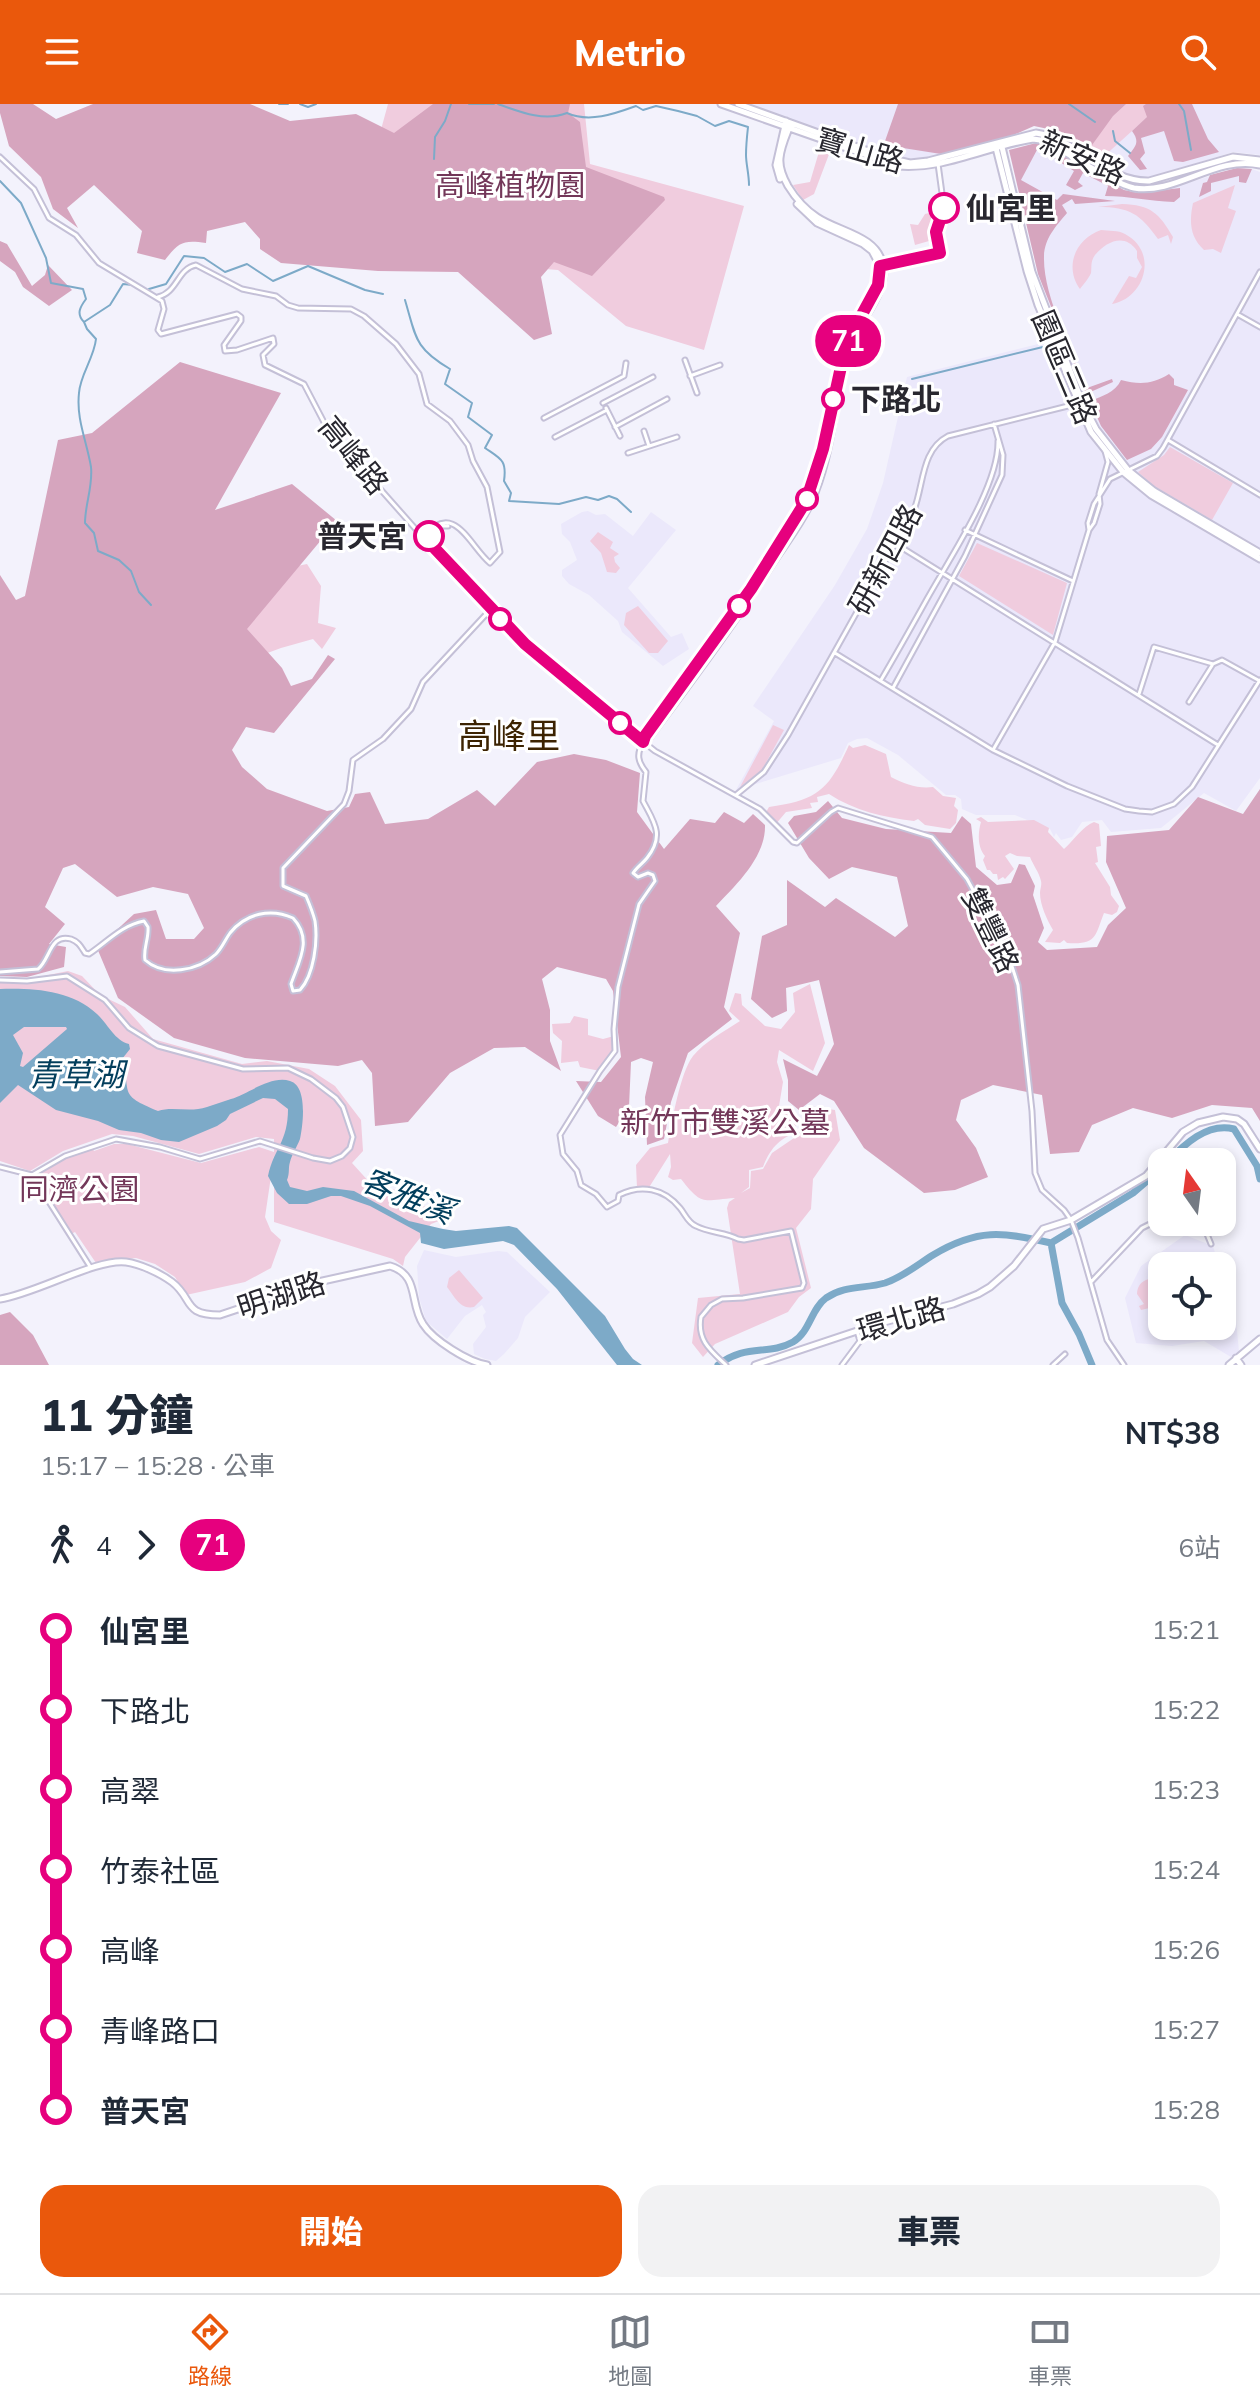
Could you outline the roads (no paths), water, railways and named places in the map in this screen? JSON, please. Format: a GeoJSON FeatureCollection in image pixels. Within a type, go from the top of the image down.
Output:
{"type":"FeatureCollection","features":[{"type":"Feature","properties":{"kind":"street","name":"寶山路"},"geometry":{"type":"LineString","coordinates":[[721,104],[788,125]]}},
{"type":"Feature","properties":{"kind":"street","name":"寶山路"},"geometry":{"type":"LineString","coordinates":[[738,104],[898,166],[920,166],[998,145]]}},
{"type":"Feature","properties":{"kind":"street"},"geometry":{"type":"LineString","coordinates":[[726,1365],[701,1338],[700,1323],[704,1312],[719,1300],[804,1287],[791,1231],[738,1239],[694,1225],[668,1195],[643,1188],[628,1190],[607,1207],[596,1194],[581,1185],[573,1165],[565,1158],[560,1135],[615,1051],[618,987],[639,904],[655,881],[653,875],[648,873],[638,877],[633,873],[646,859],[656,838],[653,817],[643,801],[646,772],[638,756],[645,736],[751,589],[806,501],[823,449],[844,353],[878,285],[882,266],[872,251],[807,215],[777,173],[788,125]]}},
{"type":"Feature","properties":{"kind":"street","name":"新安路"},"geometry":{"type":"LineString","coordinates":[[998,145],[1031,134],[1043,134],[1136,181],[1158,179],[1233,157],[1260,162]]}},
{"type":"Feature","properties":{"kind":"street","name":"新安路"},"geometry":{"type":"LineString","coordinates":[[998,145],[1040,139],[1124,185],[1146,188],[1229,165],[1260,162]]}},
{"type":"Feature","properties":{"kind":"street","name":"園區三路"},"geometry":{"type":"LineString","coordinates":[[998,145],[1027,271],[1038,305],[1091,432],[1151,495],[1260,556]]}},
{"type":"Feature","properties":{"kind":"street"},"geometry":{"type":"LineString","coordinates":[[0,157],[34,189],[49,218],[76,235],[99,263],[158,297],[172,290],[185,269],[196,265],[242,289],[276,296],[298,308],[344,308],[364,316],[396,344],[419,374],[427,404],[450,421],[468,445],[487,487],[500,552],[490,563],[486,561],[479,548],[455,527],[441,526],[424,537]]}},
{"type":"Feature","properties":{"kind":"street"},"geometry":{"type":"LineString","coordinates":[[882,266],[940,253],[936,232],[944,208],[938,161]]}},
{"type":"Feature","properties":{"kind":"street"},"geometry":{"type":"LineString","coordinates":[[1099,494],[1110,479],[1157,456],[1260,272]]}},
{"type":"Feature","properties":{"kind":"street","name":"高峰路"},"geometry":{"type":"LineString","coordinates":[[158,297],[164,304],[158,330],[161,334],[237,314],[241,321],[224,345],[225,351],[273,338],[274,344],[263,355],[265,365],[304,384],[328,430],[525,644],[643,742],[760,809],[797,843]]}},
{"type":"Feature","properties":{"kind":"street"},"geometry":{"type":"LineString","coordinates":[[1237,314],[1260,327]]}},
{"type":"Feature","properties":{"kind":"street"},"geometry":{"type":"LineString","coordinates":[[685,360],[697,393]]}},
{"type":"Feature","properties":{"kind":"street"},"geometry":{"type":"LineString","coordinates":[[544,418],[624,376],[626,363]]}},
{"type":"Feature","properties":{"kind":"street"},"geometry":{"type":"LineString","coordinates":[[690,376],[720,365]]}},
{"type":"Feature","properties":{"kind":"street"},"geometry":{"type":"LineString","coordinates":[[620,436],[603,403],[653,377]]}},
{"type":"Feature","properties":{"kind":"street"},"geometry":{"type":"LineString","coordinates":[[615,427],[667,399]]}},
{"type":"Feature","properties":{"kind":"street","name":"園區三路"},"geometry":{"type":"LineString","coordinates":[[1080,403],[1125,471]]}},
{"type":"Feature","properties":{"kind":"street","name":"研新四路"},"geometry":{"type":"LineString","coordinates":[[736,795],[764,772],[896,544],[919,496],[930,451],[937,441],[1080,403]]}},
{"type":"Feature","properties":{"kind":"street"},"geometry":{"type":"LineString","coordinates":[[555,437],[607,410]]}},
{"type":"Feature","properties":{"kind":"street"},"geometry":{"type":"LineString","coordinates":[[893,688],[953,578],[1002,475],[1003,455],[994,424]]}},
{"type":"Feature","properties":{"kind":"street"},"geometry":{"type":"LineString","coordinates":[[644,431],[650,447]]}},
{"type":"Feature","properties":{"kind":"street"},"geometry":{"type":"LineString","coordinates":[[628,453],[677,437]]}},
{"type":"Feature","properties":{"kind":"street"},"geometry":{"type":"LineString","coordinates":[[881,680],[965,530],[997,461],[998,438]]}},
{"type":"Feature","properties":{"kind":"street"},"geometry":{"type":"LineString","coordinates":[[1168,440],[1260,495]]}},
{"type":"Feature","properties":{"kind":"street"},"geometry":{"type":"LineString","coordinates":[[993,750],[1055,642],[1100,504],[1099,494],[1108,462],[1104,449]]}},
{"type":"Feature","properties":{"kind":"street"},"geometry":{"type":"LineString","coordinates":[[965,530],[1073,581]]}},
{"type":"Feature","properties":{"kind":"street"},"geometry":{"type":"LineString","coordinates":[[896,544],[1218,745]]}},
{"type":"Feature","properties":{"kind":"street"},"geometry":{"type":"LineString","coordinates":[[0,972],[38,969],[43,966],[53,945],[64,938],[77,942],[89,954],[122,929],[140,921],[148,927],[145,960],[152,966],[182,970],[211,958],[241,922],[259,914],[276,913],[293,918],[302,931],[304,949],[291,984],[293,991],[300,990],[309,976],[315,921],[306,896],[283,886],[283,868],[336,815],[349,791],[353,760],[383,739],[411,709],[423,682],[490,609]]}},
{"type":"Feature","properties":{"kind":"street"},"geometry":{"type":"LineString","coordinates":[[1139,694],[1154,647],[1213,664]]}},
{"type":"Feature","properties":{"kind":"street"},"geometry":{"type":"LineString","coordinates":[[834,652],[993,750],[1067,786],[1125,809],[1152,812],[1174,804],[1192,787],[1260,680],[1222,660],[1213,664],[1189,702]]}},
{"type":"Feature","properties":{"kind":"street","name":"雙豐路"},"geometry":{"type":"LineString","coordinates":[[797,843],[831,812],[843,809],[932,837],[967,879],[1008,954],[1018,985],[1032,1111],[1035,1173],[1042,1190],[1071,1220]]}},
{"type":"Feature","properties":{"kind":"street"},"geometry":{"type":"LineString","coordinates":[[0,980],[27,981],[67,976],[105,1000],[129,1028],[158,1046],[243,1069],[288,1068],[311,1079],[336,1098],[343,1107],[353,1137],[350,1148],[330,1161],[260,1141],[200,1159],[160,1147],[116,1139],[65,1156],[32,1175]]}},
{"type":"Feature","properties":{"kind":"street"},"geometry":{"type":"LineString","coordinates":[[1124,1365],[1107,1340],[1071,1220],[1146,1176],[1183,1132],[1198,1123],[1223,1117],[1237,1119],[1244,1124],[1260,1149]]}},
{"type":"Feature","properties":{"kind":"street"},"geometry":{"type":"LineString","coordinates":[[0,1167],[32,1175],[91,1268]]}},
{"type":"Feature","properties":{"kind":"street","name":"環北路"},"geometry":{"type":"LineString","coordinates":[[755,1365],[978,1294],[1014,1266],[1043,1229],[1071,1220]]}},
{"type":"Feature","properties":{"kind":"street"},"geometry":{"type":"LineString","coordinates":[[1091,1282],[1148,1225]]}},
{"type":"Feature","properties":{"kind":"street"},"geometry":{"type":"LineString","coordinates":[[1208,1236],[1211,1244]]}},
{"type":"Feature","properties":{"kind":"street","name":"明湖路"},"geometry":{"type":"LineString","coordinates":[[0,1299],[121,1261],[173,1282],[196,1311],[220,1315],[318,1282],[390,1266],[409,1279],[422,1323],[433,1335],[462,1355],[487,1365]]}},
{"type":"Feature","properties":{"kind":"street"},"geometry":{"type":"LineString","coordinates":[[842,1365],[860,1341],[857,1331]]}},
{"type":"Feature","properties":{"kind":"street"},"geometry":{"type":"LineString","coordinates":[[1229,1365],[1260,1339]]}},
{"type":"Feature","properties":{"kind":"street"},"geometry":{"type":"LineString","coordinates":[[1053,1365],[1065,1354]]}},
{"type":"Feature","properties":{"kind":"street"},"geometry":{"type":"LineString","coordinates":[[1236,1358],[1241,1365]]}},
{"type":"Feature","properties":{"kind":"water","name":"青草湖"},"geometry":{"type":"Polygon","coordinates":[[[0,989],[52,992],[87,1006],[119,1039],[129,1044],[130,1049],[122,1059],[128,1092],[136,1101],[158,1111],[201,1109],[267,1083],[290,1081],[300,1090],[303,1116],[300,1139],[289,1164],[287,1180],[290,1187],[307,1191],[323,1187],[354,1191],[409,1221],[443,1229],[517,1228],[605,1316],[625,1349],[642,1365],[617,1365],[557,1289],[514,1245],[503,1241],[444,1249],[421,1243],[420,1233],[370,1206],[341,1196],[307,1204],[289,1204],[277,1193],[268,1176],[283,1137],[288,1109],[275,1099],[263,1098],[230,1114],[217,1126],[179,1142],[119,1130],[56,1110],[18,1085],[0,1103],[0,989]],[[24,1027],[13,1035],[23,1053],[20,1066],[23,1067],[66,1027],[24,1027]]]}},
{"type":"Feature","properties":{"kind":"waterway"},"geometry":{"type":"LineString","coordinates":[[279,104],[288,104]]}},
{"type":"Feature","properties":{"kind":"waterway"},"geometry":{"type":"LineString","coordinates":[[300,104],[308,107],[316,104]]}},
{"type":"Feature","properties":{"kind":"waterway"},"geometry":{"type":"LineString","coordinates":[[434,159],[435,137],[451,104]]}},
{"type":"Feature","properties":{"kind":"waterway"},"geometry":{"type":"LineString","coordinates":[[469,104],[494,104]]}},
{"type":"Feature","properties":{"kind":"waterway"},"geometry":{"type":"LineString","coordinates":[[498,104],[532,115],[550,117],[567,113],[593,117],[636,106],[643,110],[656,106],[697,116],[715,126],[729,121],[748,127],[746,155],[749,185]]}},
{"type":"Feature","properties":{"kind":"waterway"},"geometry":{"type":"LineString","coordinates":[[1069,104],[1095,122]]}},
{"type":"Feature","properties":{"kind":"waterway"},"geometry":{"type":"LineString","coordinates":[[1179,104],[1184,111],[1191,150]]}},
{"type":"Feature","properties":{"kind":"waterway"},"geometry":{"type":"LineString","coordinates":[[1113,131],[1115,141],[1130,153]]}},
{"type":"Feature","properties":{"kind":"waterway"},"geometry":{"type":"LineString","coordinates":[[0,181],[21,203],[46,258],[51,283],[83,289],[86,299],[80,313],[84,322],[110,305],[123,284],[133,285]]}},
{"type":"Feature","properties":{"kind":"waterway"},"geometry":{"type":"LineString","coordinates":[[149,289],[166,284],[184,256],[204,258],[225,272],[247,264],[273,281],[308,266],[365,290],[383,294]]}},
{"type":"Feature","properties":{"kind":"waterway"},"geometry":{"type":"LineString","coordinates":[[405,300],[423,348],[450,369],[445,384],[472,403],[468,417],[492,435],[485,448],[504,464],[504,481],[511,493],[509,501],[559,504],[586,497],[598,500],[609,496],[631,512]]}},
{"type":"Feature","properties":{"kind":"waterway"},"geometry":{"type":"LineString","coordinates":[[84,322],[96,339],[78,403],[91,467],[85,523],[94,533],[98,551],[119,560],[131,571],[139,592],[151,605]]}},
{"type":"Feature","properties":{"kind":"waterway"},"geometry":{"type":"LineString","coordinates":[[912,379],[1047,346]]}},
{"type":"Feature","properties":{"kind":"waterway","name":"客雅溪"},"geometry":{"type":"LineString","coordinates":[[1182,1148],[1205,1132],[1234,1129],[1257,1166],[1260,1179]]}},
{"type":"Feature","properties":{"kind":"waterway","name":"客雅溪"},"geometry":{"type":"LineString","coordinates":[[718,1365],[738,1354],[793,1342],[799,1338],[821,1303],[840,1291],[892,1280],[949,1246],[977,1236],[1018,1236],[1051,1243],[1133,1193],[1148,1180]]}},
{"type":"Feature","properties":{"kind":"waterway"},"geometry":{"type":"LineString","coordinates":[[1051,1243],[1062,1303],[1092,1365]]}},
{"type":"Feature","properties":{"kind":"place","name":"仙宮里"},"geometry":{"type":"Point","coordinates":[944,208]}},
{"type":"Feature","properties":{"kind":"place","name":"下路北"},"geometry":{"type":"Point","coordinates":[833,399]}},
{"type":"Feature","properties":{"kind":"place","name":"普天宮"},"geometry":{"type":"Point","coordinates":[429,536]}},
{"type":"Feature","properties":{"kind":"district","name":"高峰里"},"geometry":{"type":"Point","coordinates":[509,735]}},
{"type":"Feature","properties":{"kind":"park label","name":"高峰植物園"},"geometry":{"type":"Point","coordinates":[510,185]}},
{"type":"Feature","properties":{"kind":"park label","name":"新竹市雙溪公墓"},"geometry":{"type":"Point","coordinates":[725,1122]}},
{"type":"Feature","properties":{"kind":"park label","name":"同濟公園"},"geometry":{"type":"Point","coordinates":[79,1189]}}]}
